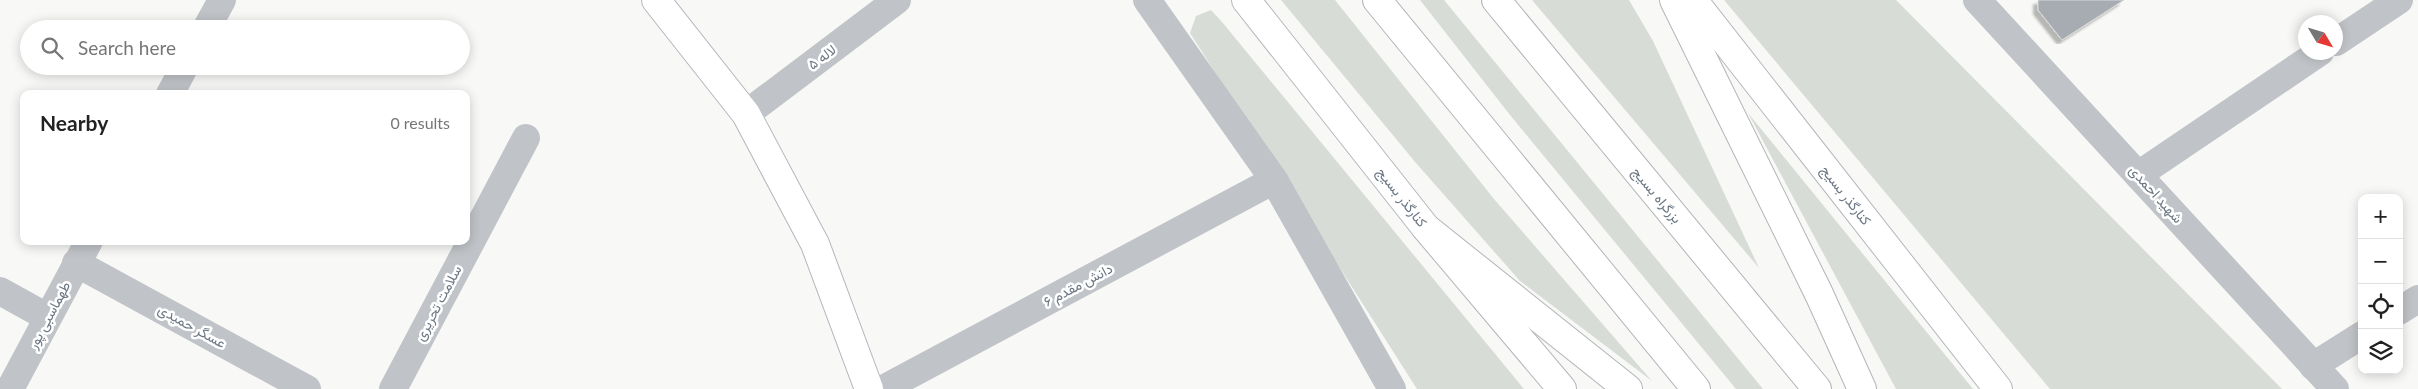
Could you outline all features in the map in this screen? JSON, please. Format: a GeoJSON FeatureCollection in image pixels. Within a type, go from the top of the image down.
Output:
{"type":"FeatureCollection","features":[{"type":"Feature","properties":{"kind":"main road"},"geometry":{"type":"LineString","coordinates":[[656,0],[746,114],[815,244],[869,389]]}},
{"type":"Feature","properties":{"kind":"main road","name":"کنارگذر بسیج"},"geometry":{"type":"LineString","coordinates":[[1246,0],[1426,228],[1562,389]]}},
{"type":"Feature","properties":{"kind":"main road"},"geometry":{"type":"LineString","coordinates":[[1377,0],[1696,389]]}},
{"type":"Feature","properties":{"kind":"main road","name":"بزرگراه بسیج"},"geometry":{"type":"LineString","coordinates":[[1496,0],[1818,389]]}},
{"type":"Feature","properties":{"kind":"main road"},"geometry":{"type":"LineString","coordinates":[[1674,0],[1819,294],[1862,389]]}},
{"type":"Feature","properties":{"kind":"main road","name":"کنارگذر بسیج"},"geometry":{"type":"LineString","coordinates":[[1693,0],[1998,389]]}},
{"type":"Feature","properties":{"kind":"main road"},"geometry":{"type":"LineString","coordinates":[[1426,228],[1628,389]]}},
{"type":"Feature","properties":{"kind":"street"},"geometry":{"type":"LineString","coordinates":[[211,20],[222,0]]}},
{"type":"Feature","properties":{"kind":"street","name":"لاله ۵"},"geometry":{"type":"LineString","coordinates":[[746,114],[897,0]]}},
{"type":"Feature","properties":{"kind":"street"},"geometry":{"type":"LineString","coordinates":[[1147,0],[1274,180],[1392,389]]}},
{"type":"Feature","properties":{"kind":"street","name":"شهید احمدی"},"geometry":{"type":"LineString","coordinates":[[1977,0],[2335,389]]}},
{"type":"Feature","properties":{"kind":"street"},"geometry":{"type":"LineString","coordinates":[[2343,37],[2399,0]]}},
{"type":"Feature","properties":{"kind":"street"},"geometry":{"type":"LineString","coordinates":[[2138,175],[2308,60]]}},
{"type":"Feature","properties":{"kind":"street"},"geometry":{"type":"LineString","coordinates":[[172,90],[180,75]]}},
{"type":"Feature","properties":{"kind":"street","name":"سلامت تحریری"},"geometry":{"type":"LineString","coordinates":[[470,244],[526,138]]}},
{"type":"Feature","properties":{"kind":"street","name":"دانش مقدم ۶"},"geometry":{"type":"LineString","coordinates":[[883,389],[1274,180]]}},
{"type":"Feature","properties":{"kind":"street","name":"سلامت تحریری"},"geometry":{"type":"LineString","coordinates":[[393,389],[469,245]]}},
{"type":"Feature","properties":{"kind":"street","name":"طهماسبی پور"},"geometry":{"type":"LineString","coordinates":[[10,389],[82,252]]}},
{"type":"Feature","properties":{"kind":"street","name":"عسگر حمیدی"},"geometry":{"type":"LineString","coordinates":[[82,252],[307,389]]}},
{"type":"Feature","properties":{"kind":"street"},"geometry":{"type":"LineString","coordinates":[[0,291],[47,318]]}},
{"type":"Feature","properties":{"kind":"street"},"geometry":{"type":"LineString","coordinates":[[2403,308],[2418,299]]}},
{"type":"Feature","properties":{"kind":"street"},"geometry":{"type":"LineString","coordinates":[[2313,366],[2358,338]]}},
{"type":"Feature","properties":{"kind":"shaded area"},"geometry":{"type":"Polygon","coordinates":[[[1281,0],[1335,0],[1494,199],[1652,381],[1520,281],[1416,163],[1281,0]]]}},
{"type":"Feature","properties":{"kind":"shaded area"},"geometry":{"type":"Polygon","coordinates":[[[1420,0],[1444,0],[1763,389],[1736,389],[1510,115],[1420,0]]]}},
{"type":"Feature","properties":{"kind":"shaded area"},"geometry":{"type":"Polygon","coordinates":[[[1532,0],[1629,0],[1653,41],[1759,268],[1532,0]]]}},
{"type":"Feature","properties":{"kind":"shaded area"},"geometry":{"type":"Polygon","coordinates":[[[1724,0],[1896,0],[2282,389],[2050,389],[1724,0]]]}},
{"type":"Feature","properties":{"kind":"shaded area"},"geometry":{"type":"Polygon","coordinates":[[[1211,10],[1524,389],[1417,389],[1190,33],[1196,16],[1211,10]]]}},
{"type":"Feature","properties":{"kind":"shaded area"},"geometry":{"type":"Polygon","coordinates":[[[1748,113],[1973,389],[1896,389],[1748,113]]]}},
{"type":"Feature","properties":{"kind":"building"},"geometry":{"type":"Polygon","coordinates":[[[2038,0],[2124,0],[2062,40],[2038,10],[2038,0]]]}}]}
